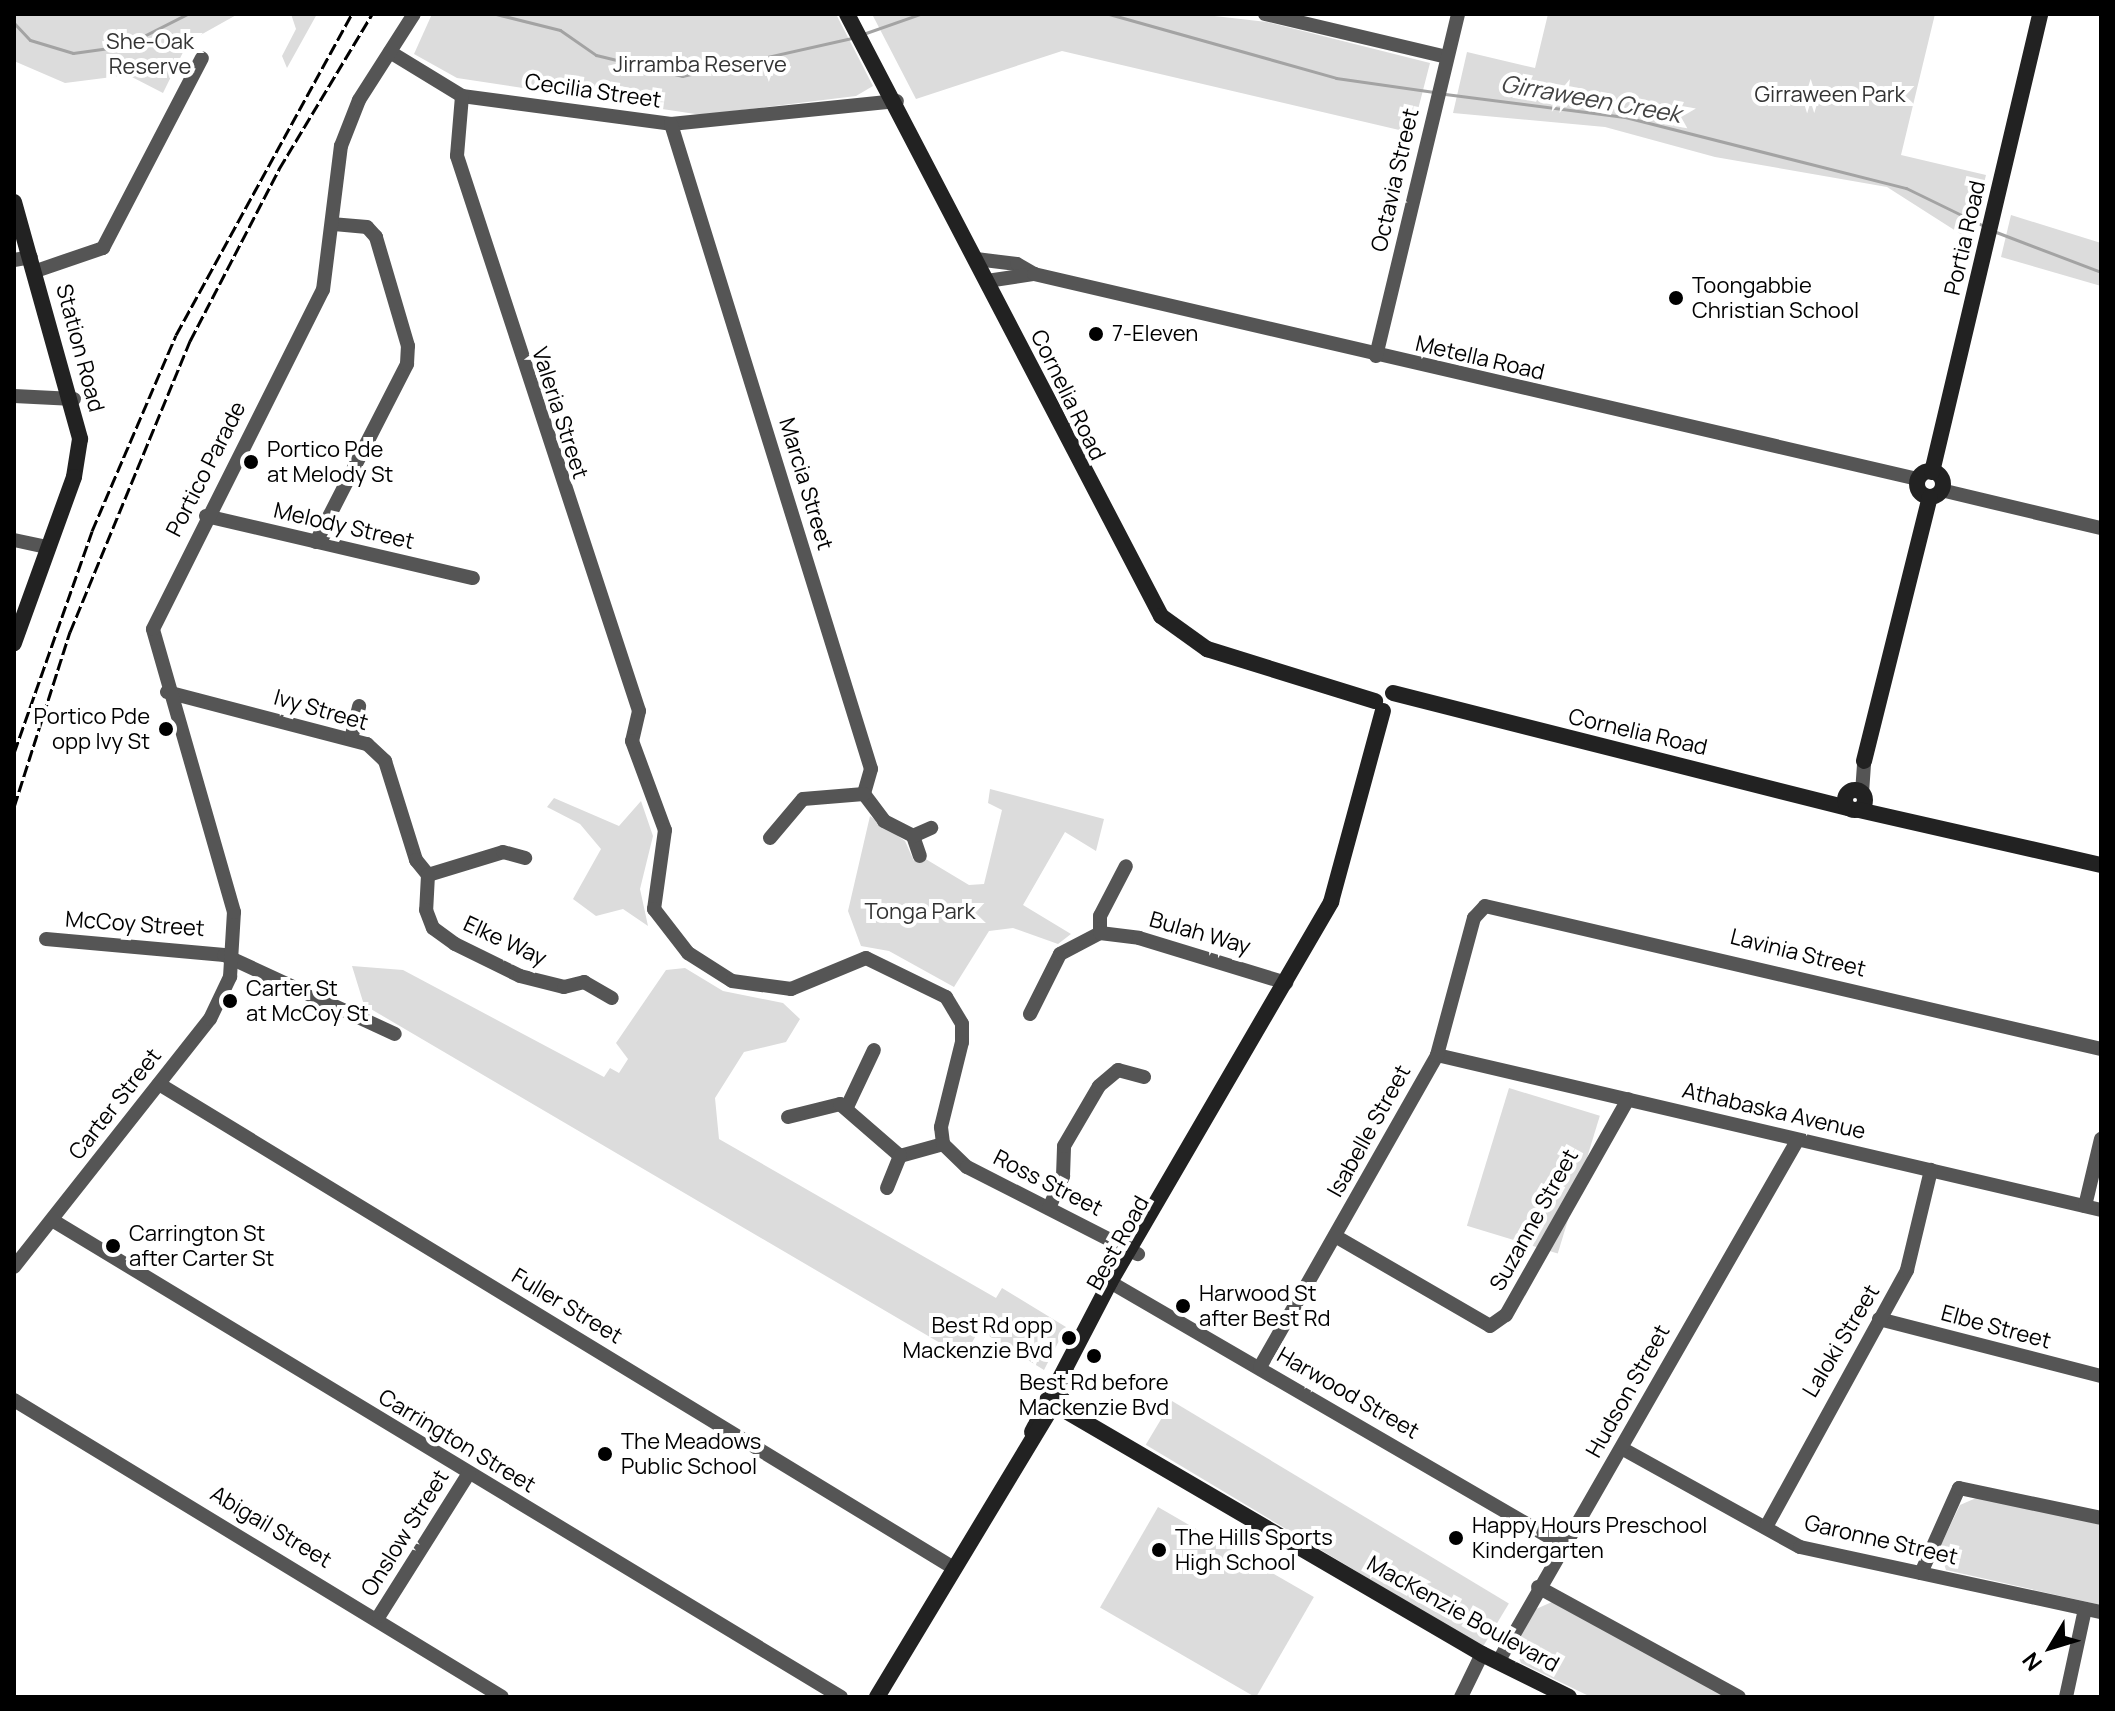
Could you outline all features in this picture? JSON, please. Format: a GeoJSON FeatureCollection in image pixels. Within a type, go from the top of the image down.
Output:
{"type":"FeatureCollection","features":[{"type":"Feature","properties":{"kind":"main road","name":"Cornelia Road"},"geometry":{"type":"LineString","coordinates":[[847,14],[867,43],[1161,616],[1207,649],[1386,700],[1464,713],[1801,794],[1856,799],[1895,815],[2101,865]]}},
{"type":"Feature","properties":{"kind":"main road","name":"Cornelia Road"},"geometry":{"type":"LineString","coordinates":[[859,14],[867,43]]}},
{"type":"Feature","properties":{"kind":"main road","name":"Portia Road"},"geometry":{"type":"LineString","coordinates":[[1925,476],[1991,223],[2040,14]]}},
{"type":"Feature","properties":{"kind":"main road","name":"Station Road"},"geometry":{"type":"LineString","coordinates":[[14,202],[27,262],[74,399],[79,454],[14,643]]}},
{"type":"Feature","properties":{"kind":"main road"},"geometry":{"type":"LineString","coordinates":[[1864,761],[1935,494],[1919,491],[1925,476]]}},
{"type":"Feature","properties":{"kind":"main road","name":"Best Road"},"geometry":{"type":"LineString","coordinates":[[877,1697],[1050,1402],[1234,1070],[1286,983],[1345,872],[1386,700]]}},
{"type":"Feature","properties":{"kind":"main road","name":"MacKenzie Boulevard"},"geometry":{"type":"LineString","coordinates":[[1050,1402],[1482,1654],[1569,1697]]}},
{"type":"Feature","properties":{"kind":"street","name":"Portico Parade"},"geometry":{"type":"LineString","coordinates":[[236,959],[234,912],[167,692],[153,629],[206,516],[323,290],[334,224],[341,146],[390,52],[414,14]]}},
{"type":"Feature","properties":{"kind":"street"},"geometry":{"type":"LineString","coordinates":[[1265,14],[1447,57]]}},
{"type":"Feature","properties":{"kind":"street","name":"Octavia Street"},"geometry":{"type":"LineString","coordinates":[[1376,356],[1458,14]]}},
{"type":"Feature","properties":{"kind":"street","name":"Cecilia Street"},"geometry":{"type":"LineString","coordinates":[[390,52],[462,96],[671,124],[897,101]]}},
{"type":"Feature","properties":{"kind":"street"},"geometry":{"type":"LineString","coordinates":[[27,262],[103,248],[202,58]]}},
{"type":"Feature","properties":{"kind":"street","name":"Valeria Street"},"geometry":{"type":"LineString","coordinates":[[462,96],[457,156],[639,711],[632,741],[665,830],[654,909],[702,965],[732,981],[791,989],[873,958],[955,1007],[962,1042],[941,1127],[943,1144]]}},
{"type":"Feature","properties":{"kind":"street","name":"Marcia Street"},"geometry":{"type":"LineString","coordinates":[[671,124],[871,769],[864,794]]}},
{"type":"Feature","properties":{"kind":"street"},"geometry":{"type":"LineString","coordinates":[[316,542],[407,364],[408,346],[376,237],[367,227],[334,224]]}},
{"type":"Feature","properties":{"kind":"street","name":"Metella Road"},"geometry":{"type":"LineString","coordinates":[[976,259],[1017,264],[1034,274],[1376,356],[1925,476]]}},
{"type":"Feature","properties":{"kind":"street","name":"Metella Road"},"geometry":{"type":"LineString","coordinates":[[987,281],[1034,274]]}},
{"type":"Feature","properties":{"kind":"street"},"geometry":{"type":"LineString","coordinates":[[14,396],[74,399]]}},
{"type":"Feature","properties":{"kind":"street"},"geometry":{"type":"LineString","coordinates":[[1935,494],[2101,528]]}},
{"type":"Feature","properties":{"kind":"street","name":"Melody Street"},"geometry":{"type":"LineString","coordinates":[[206,516],[473,578]]}},
{"type":"Feature","properties":{"kind":"street"},"geometry":{"type":"LineString","coordinates":[[14,540],[47,547]]}},
{"type":"Feature","properties":{"kind":"street","name":"Ivy Street"},"geometry":{"type":"LineString","coordinates":[[167,692],[351,739],[385,761],[416,860],[428,875]]}},
{"type":"Feature","properties":{"kind":"street"},"geometry":{"type":"LineString","coordinates":[[351,739],[359,706]]}},
{"type":"Feature","properties":{"kind":"street"},"geometry":{"type":"LineString","coordinates":[[1856,799],[1864,761]]}},
{"type":"Feature","properties":{"kind":"street"},"geometry":{"type":"LineString","coordinates":[[770,838],[803,799],[864,794],[884,821],[913,836],[920,856]]}},
{"type":"Feature","properties":{"kind":"street"},"geometry":{"type":"LineString","coordinates":[[913,836],[931,828]]}},
{"type":"Feature","properties":{"kind":"street"},"geometry":{"type":"LineString","coordinates":[[428,875],[503,852],[525,858]]}},
{"type":"Feature","properties":{"kind":"street"},"geometry":{"type":"LineString","coordinates":[[1030,1014],[1060,954],[1100,933],[1100,916],[1126,866]]}},
{"type":"Feature","properties":{"kind":"street","name":"Elke Way"},"geometry":{"type":"LineString","coordinates":[[428,875],[426,910],[433,928],[455,944],[520,976],[564,987],[584,982],[612,998]]}},
{"type":"Feature","properties":{"kind":"street","name":"Lavinia Street"},"geometry":{"type":"LineString","coordinates":[[1485,906],[2101,1049]]}},
{"type":"Feature","properties":{"kind":"street","name":"Isabelle Street"},"geometry":{"type":"LineString","coordinates":[[1260,1367],[1437,1055],[1474,918],[1485,906]]}},
{"type":"Feature","properties":{"kind":"street","name":"Bulah Way"},"geometry":{"type":"LineString","coordinates":[[1100,933],[1139,938],[1286,983]]}},
{"type":"Feature","properties":{"kind":"street","name":"McCoy Street"},"geometry":{"type":"LineString","coordinates":[[46,939],[236,959],[395,1034]]}},
{"type":"Feature","properties":{"kind":"street","name":"Carter Street"},"geometry":{"type":"LineString","coordinates":[[14,1267],[210,1019],[236,959]]}},
{"type":"Feature","properties":{"kind":"street"},"geometry":{"type":"LineString","coordinates":[[847,1107],[874,1050]]}},
{"type":"Feature","properties":{"kind":"street","name":"Athabaska Avenue"},"geometry":{"type":"LineString","coordinates":[[1437,1055],[2101,1210]]}},
{"type":"Feature","properties":{"kind":"street"},"geometry":{"type":"LineString","coordinates":[[1049,1208],[1063,1176],[1064,1146],[1099,1086],[1123,1069],[1144,1077]]}},
{"type":"Feature","properties":{"kind":"street","name":"Fuller Street"},"geometry":{"type":"LineString","coordinates":[[159,1084],[952,1567]]}},
{"type":"Feature","properties":{"kind":"street","name":"Suzanne Street"},"geometry":{"type":"LineString","coordinates":[[1335,1236],[1490,1326],[1506,1315],[1628,1099]]}},
{"type":"Feature","properties":{"kind":"street"},"geometry":{"type":"LineString","coordinates":[[847,1107],[900,1156]]}},
{"type":"Feature","properties":{"kind":"street"},"geometry":{"type":"LineString","coordinates":[[788,1117],[847,1107]]}},
{"type":"Feature","properties":{"kind":"street"},"geometry":{"type":"LineString","coordinates":[[2085,1206],[2101,1139]]}},
{"type":"Feature","properties":{"kind":"street","name":"Hudson Street"},"geometry":{"type":"LineString","coordinates":[[1498,1662],[1538,1587],[1623,1449],[1797,1141]]}},
{"type":"Feature","properties":{"kind":"street"},"geometry":{"type":"LineString","coordinates":[[900,1156],[943,1144]]}},
{"type":"Feature","properties":{"kind":"street","name":"Ross Street"},"geometry":{"type":"LineString","coordinates":[[943,1144],[967,1167],[1133,1251]]}},
{"type":"Feature","properties":{"kind":"street"},"geometry":{"type":"LineString","coordinates":[[887,1188],[900,1156]]}},
{"type":"Feature","properties":{"kind":"street","name":"Laloki Street"},"geometry":{"type":"LineString","coordinates":[[1766,1527],[1912,1259],[1931,1170]]}},
{"type":"Feature","properties":{"kind":"street","name":"Carrington Street"},"geometry":{"type":"LineString","coordinates":[[52,1220],[841,1697]]}},
{"type":"Feature","properties":{"kind":"street","name":"Harwood Street"},"geometry":{"type":"LineString","coordinates":[[1115,1284],[1563,1545]]}},
{"type":"Feature","properties":{"kind":"street","name":"Elbe Street"},"geometry":{"type":"LineString","coordinates":[[1879,1319],[2101,1376]]}},
{"type":"Feature","properties":{"kind":"street","name":"Abigail Street"},"geometry":{"type":"LineString","coordinates":[[14,1400],[379,1616],[501,1697]]}},
{"type":"Feature","properties":{"kind":"street","name":"Garonne Street"},"geometry":{"type":"LineString","coordinates":[[1623,1449],[1800,1547],[2101,1612]]}},
{"type":"Feature","properties":{"kind":"street","name":"Onslow Street"},"geometry":{"type":"LineString","coordinates":[[379,1616],[469,1473]]}},
{"type":"Feature","properties":{"kind":"street"},"geometry":{"type":"LineString","coordinates":[[1921,1573],[1959,1488],[2101,1518]]}},
{"type":"Feature","properties":{"kind":"street"},"geometry":{"type":"LineString","coordinates":[[1538,1587],[1739,1697]]}},
{"type":"Feature","properties":{"kind":"street"},"geometry":{"type":"LineString","coordinates":[[2066,1697],[2085,1609]]}},
{"type":"Feature","properties":{"kind":"street"},"geometry":{"type":"LineString","coordinates":[[1461,1697],[1482,1654]]}},
{"type":"Feature","properties":{"kind":"green space","name":"She-Oak Reserve"},"geometry":{"type":"Polygon","coordinates":[[[14,14],[238,14],[188,42],[163,93],[128,75],[65,83],[14,61],[14,14]]]}},
{"type":"Feature","properties":{"kind":"green space"},"geometry":{"type":"Polygon","coordinates":[[[291,14],[317,14],[287,68],[282,56],[296,29],[291,14]]]}},
{"type":"Feature","properties":{"kind":"green space","name":"Jirramba Reserve"},"geometry":{"type":"Polygon","coordinates":[[[432,14],[836,14],[873,86],[856,96],[702,115],[457,78],[414,54],[432,14]]]}},
{"type":"Feature","properties":{"kind":"green space"},"geometry":{"type":"Polygon","coordinates":[[[872,14],[1197,14],[1267,22],[1430,63],[1412,133],[1062,51],[916,99],[872,14]]]}},
{"type":"Feature","properties":{"kind":"green space","name":"Girraween Park"},"geometry":{"type":"Polygon","coordinates":[[[1548,14],[1935,14],[1901,155],[1986,175],[1970,240],[1887,187],[1715,157],[1605,127],[1453,113],[1467,52],[1535,68],[1548,14]]]}},
{"type":"Feature","properties":{"kind":"green space"},"geometry":{"type":"Polygon","coordinates":[[[2011,215],[2101,243],[2101,286],[2001,257],[2011,215]]]}},
{"type":"Feature","properties":{"kind":"green space","name":"Tonga Park"},"geometry":{"type":"Polygon","coordinates":[[[990,789],[1104,819],[1096,851],[1065,832],[1023,905],[1071,934],[1058,944],[1013,928],[989,931],[954,987],[889,951],[861,946],[848,911],[870,816],[905,841],[914,861],[924,858],[969,885],[984,884],[1002,810],[988,803],[990,789]]]}},
{"type":"Feature","properties":{"kind":"green space"},"geometry":{"type":"Polygon","coordinates":[[[554,798],[619,826],[641,801],[653,836],[640,889],[648,926],[623,909],[596,916],[573,899],[601,849],[580,824],[547,807],[554,798]]]}},
{"type":"Feature","properties":{"kind":"green space"},"geometry":{"type":"Polygon","coordinates":[[[352,966],[403,970],[604,1077],[610,1068],[619,1073],[628,1059],[616,1043],[666,970],[685,968],[723,991],[783,1003],[800,1019],[786,1042],[744,1052],[715,1098],[719,1139],[996,1298],[1002,1288],[1066,1327],[1044,1370],[979,1330],[964,1357],[364,1005],[352,966]]]}},
{"type":"Feature","properties":{"kind":"green space"},"geometry":{"type":"Polygon","coordinates":[[[1509,1088],[1600,1116],[1558,1253],[1467,1226],[1509,1088]]]}},
{"type":"Feature","properties":{"kind":"green space"},"geometry":{"type":"Polygon","coordinates":[[[1172,1401],[1509,1603],[1483,1647],[1146,1445],[1172,1401]]]}},
{"type":"Feature","properties":{"kind":"green space"},"geometry":{"type":"Polygon","coordinates":[[[1983,1495],[2101,1525],[2101,1605],[1946,1570],[1939,1549],[1960,1505],[1983,1495]]]}},
{"type":"Feature","properties":{"kind":"green space"},"geometry":{"type":"Polygon","coordinates":[[[1158,1507],[1314,1597],[1256,1697],[1100,1607],[1158,1507]]]}},
{"type":"Feature","properties":{"kind":"green space"},"geometry":{"type":"Polygon","coordinates":[[[1552,1602],[1728,1697],[1591,1697],[1521,1663],[1514,1647],[1536,1609],[1552,1602]]]}},
{"type":"Feature","properties":{"kind":"waterway","name":"Girraween Creek"},"geometry":{"type":"LineString","coordinates":[[14,23],[30,40],[73,53],[124,46],[187,14]]}},
{"type":"Feature","properties":{"kind":"waterway","name":"Girraween Creek"},"geometry":{"type":"LineString","coordinates":[[496,14],[560,30],[596,55],[682,76],[852,38]]}},
{"type":"Feature","properties":{"kind":"waterway","name":"Girraween Creek"},"geometry":{"type":"LineString","coordinates":[[863,34],[920,14]]}},
{"type":"Feature","properties":{"kind":"waterway","name":"Girraween Creek"},"geometry":{"type":"LineString","coordinates":[[1109,14],[1336,78],[1434,92]]}},
{"type":"Feature","properties":{"kind":"waterway","name":"Girraween Creek"},"geometry":{"type":"LineString","coordinates":[[1445,94],[1625,117],[1906,188],[1982,225]]}},
{"type":"Feature","properties":{"kind":"waterway","name":"Girraween Creek"},"geometry":{"type":"LineString","coordinates":[[1996,232],[2101,272]]}},
{"type":"Feature","properties":{"kind":"railway"},"geometry":{"type":"LineString","coordinates":[[14,753],[92,531],[176,335],[352,14]]}},
{"type":"Feature","properties":{"kind":"railway"},"geometry":{"type":"LineString","coordinates":[[14,807],[70,632],[190,341],[279,169],[372,14]]}},
{"type":"Feature","properties":{"kind":"place","name":"Toongabbie Christian School"},"geometry":{"type":"Point","coordinates":[1676,298]}},
{"type":"Feature","properties":{"kind":"place","name":"7-Eleven"},"geometry":{"type":"Point","coordinates":[1096,334]}},
{"type":"Feature","properties":{"kind":"place","name":"Portico Pde at Melody St"},"geometry":{"type":"Point","coordinates":[251,462]}},
{"type":"Feature","properties":{"kind":"place","name":"Portico Pde opp Ivy St"},"geometry":{"type":"Point","coordinates":[166,729]}},
{"type":"Feature","properties":{"kind":"place","name":"Carter St at McCoy St"},"geometry":{"type":"Point","coordinates":[230,1001]}},
{"type":"Feature","properties":{"kind":"place","name":"Carrington St after Carter St"},"geometry":{"type":"Point","coordinates":[113,1246]}},
{"type":"Feature","properties":{"kind":"place","name":"Harwood St after Best Rd"},"geometry":{"type":"Point","coordinates":[1183,1306]}},
{"type":"Feature","properties":{"kind":"place","name":"Best Rd opp Mackenzie Bvd"},"geometry":{"type":"Point","coordinates":[1069,1338]}},
{"type":"Feature","properties":{"kind":"place","name":"Best Rd before Mackenzie Bvd"},"geometry":{"type":"Point","coordinates":[1094,1356]}},
{"type":"Feature","properties":{"kind":"place","name":"The Meadows Public School"},"geometry":{"type":"Point","coordinates":[605,1454]}},
{"type":"Feature","properties":{"kind":"place","name":"Happy Hours Preschool Kindergarten"},"geometry":{"type":"Point","coordinates":[1456,1538]}},
{"type":"Feature","properties":{"kind":"place","name":"The Hills Sports High School"},"geometry":{"type":"Point","coordinates":[1159,1550]}}]}
